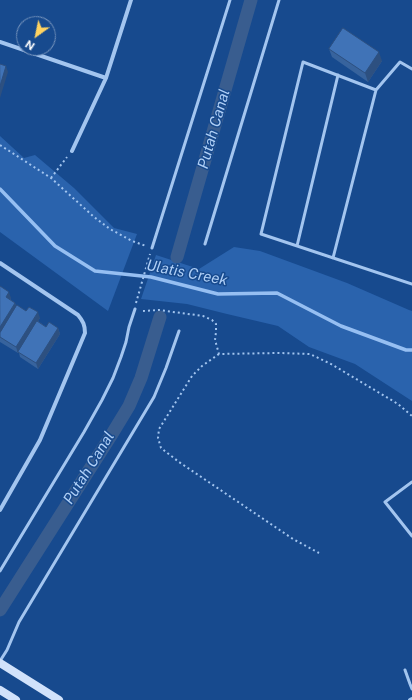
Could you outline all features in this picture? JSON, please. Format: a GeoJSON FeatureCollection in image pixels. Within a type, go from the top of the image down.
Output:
{"type":"FeatureCollection","features":[{"type":"Feature","properties":{"kind":"main road"},"geometry":{"type":"LineString","coordinates":[[0,662],[59,700]]}},
{"type":"Feature","properties":{"kind":"main road"},"geometry":{"type":"LineString","coordinates":[[0,690],[16,700]]}},
{"type":"Feature","properties":{"kind":"street"},"geometry":{"type":"LineString","coordinates":[[72,150],[106,78],[130,0]]}},
{"type":"Feature","properties":{"kind":"street"},"geometry":{"type":"LineString","coordinates":[[0,42],[106,78]]}},
{"type":"Feature","properties":{"kind":"street"},"geometry":{"type":"LineString","coordinates":[[0,263],[78,316],[85,326],[85,333],[40,440],[0,510]]}},
{"type":"Feature","properties":{"kind":"lane"},"geometry":{"type":"LineString","coordinates":[[152,248],[230,0]]}},
{"type":"Feature","properties":{"kind":"lane"},"geometry":{"type":"LineString","coordinates":[[205,244],[280,0]]}},
{"type":"Feature","properties":{"kind":"lane"},"geometry":{"type":"LineString","coordinates":[[376,90],[303,62],[261,234],[412,284]]}},
{"type":"Feature","properties":{"kind":"lane"},"geometry":{"type":"LineString","coordinates":[[333,258],[376,90],[400,62],[412,70]]}},
{"type":"Feature","properties":{"kind":"lane"},"geometry":{"type":"LineString","coordinates":[[297,246],[338,76]]}},
{"type":"Feature","properties":{"kind":"lane"},"geometry":{"type":"LineString","coordinates":[[0,571],[102,400],[121,357],[135,310]]}},
{"type":"Feature","properties":{"kind":"lane"},"geometry":{"type":"LineString","coordinates":[[0,662],[19,622],[154,397],[179,330]]}},
{"type":"Feature","properties":{"kind":"lane"},"geometry":{"type":"LineString","coordinates":[[412,482],[385,502],[412,536]]}},
{"type":"Feature","properties":{"kind":"lane"},"geometry":{"type":"LineString","coordinates":[[406,670],[412,689]]}},
{"type":"Feature","properties":{"kind":"path"},"geometry":{"type":"LineString","coordinates":[[0,145],[51,178],[94,217],[110,229],[132,241],[152,248],[135,310],[159,310],[203,316],[212,320],[216,324],[214,340],[219,354]]}},
{"type":"Feature","properties":{"kind":"path"},"geometry":{"type":"LineString","coordinates":[[51,178],[72,150]]}},
{"type":"Feature","properties":{"kind":"path"},"geometry":{"type":"LineString","coordinates":[[319,553],[287,534],[179,462],[161,448],[158,438],[159,429],[192,376],[202,366],[219,354],[310,354],[331,364],[398,404],[412,416]]}},
{"type":"Feature","properties":{"kind":"shaded area"},"geometry":{"type":"Polygon","coordinates":[[[0,136],[24,158],[35,155],[74,188],[114,228],[137,234],[108,311],[0,232],[0,136]]]}},
{"type":"Feature","properties":{"kind":"shaded area"},"geometry":{"type":"Polygon","coordinates":[[[234,247],[260,251],[347,283],[412,311],[412,401],[355,364],[309,347],[278,326],[187,304],[141,299],[156,255],[199,269],[234,247]]]}},
{"type":"Feature","properties":{"kind":"building"},"geometry":{"type":"Polygon","coordinates":[[[343,28],[379,52],[365,73],[329,49],[343,28]]]}},
{"type":"Feature","properties":{"kind":"building"},"geometry":{"type":"Polygon","coordinates":[[[0,64],[6,66],[0,86],[0,64]]]}},
{"type":"Feature","properties":{"kind":"building"},"geometry":{"type":"Polygon","coordinates":[[[0,286],[9,292],[6,297],[15,303],[0,327],[0,286]]]}},
{"type":"Feature","properties":{"kind":"building"},"geometry":{"type":"Polygon","coordinates":[[[17,305],[26,311],[29,307],[38,312],[16,347],[0,337],[0,333],[17,305]]]}},
{"type":"Feature","properties":{"kind":"building"},"geometry":{"type":"Polygon","coordinates":[[[37,321],[46,327],[49,322],[58,328],[36,363],[18,352],[37,321]]]}},
{"type":"Feature","properties":{"kind":"waterway","name":"Putah Canal"},"geometry":{"type":"LineString","coordinates":[[177,257],[251,0]]}},
{"type":"Feature","properties":{"kind":"waterway","name":"Ulatis Creek"},"geometry":{"type":"LineString","coordinates":[[0,189],[55,246],[95,271],[151,277],[218,294],[277,293],[341,326],[406,350],[412,350]]}},
{"type":"Feature","properties":{"kind":"waterway","name":"Putah Canal"},"geometry":{"type":"LineString","coordinates":[[0,610],[129,406],[141,378],[160,317]]}}]}
